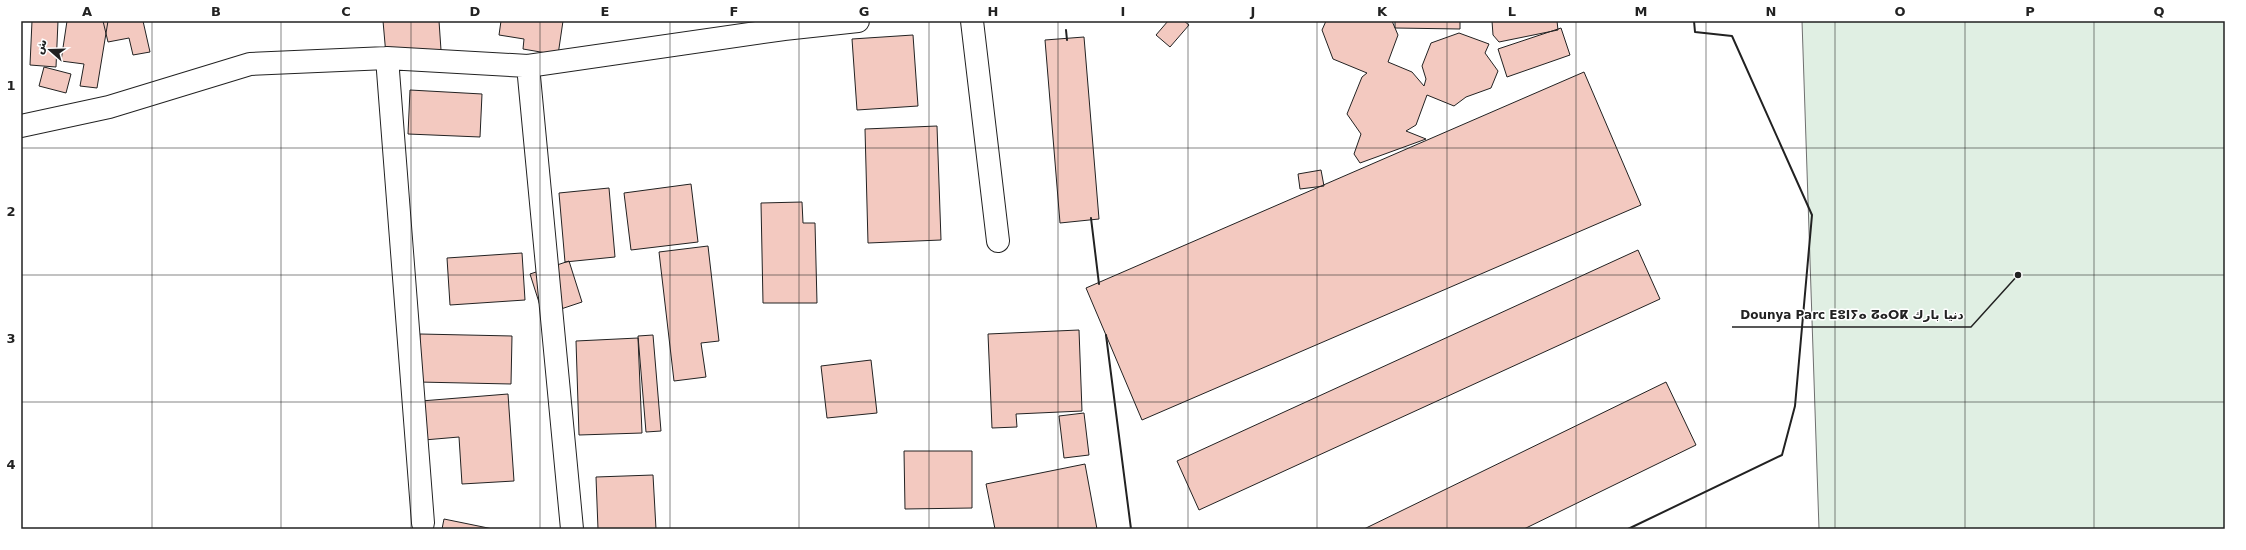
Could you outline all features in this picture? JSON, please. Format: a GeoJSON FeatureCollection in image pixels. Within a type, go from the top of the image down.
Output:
{"type":"FeatureCollection","features":[{"type":"Feature","properties":{"kind":"street"},"geometry":{"type":"LineString","coordinates":[[21,126],[109,107],[250,64],[387,58],[528,66],[784,29],[858,21]]}},
{"type":"Feature","properties":{"kind":"street"},"geometry":{"type":"LineString","coordinates":[[972,21],[998,241]]}},
{"type":"Feature","properties":{"kind":"street"},"geometry":{"type":"LineString","coordinates":[[387,58],[424,523]]}},
{"type":"Feature","properties":{"kind":"street"},"geometry":{"type":"LineString","coordinates":[[528,66],[572,529]]}},
{"type":"Feature","properties":{"kind":"green space"},"geometry":{"type":"Polygon","coordinates":[[[1802,21],[2225,21],[2225,529],[1819,529],[1802,21]]]}},
{"type":"Feature","properties":{"kind":"building"},"geometry":{"type":"Polygon","coordinates":[[[32,21],[58,21],[56,67],[30,65],[32,21]]]}},
{"type":"Feature","properties":{"kind":"building"},"geometry":{"type":"Polygon","coordinates":[[[67,21],[108,21],[97,88],[80,86],[84,64],[61,61],[67,21]]]}},
{"type":"Feature","properties":{"kind":"building"},"geometry":{"type":"Polygon","coordinates":[[[103,21],[143,21],[150,52],[133,55],[129,38],[108,42],[103,21]]]}},
{"type":"Feature","properties":{"kind":"building"},"geometry":{"type":"Polygon","coordinates":[[[383,21],[439,21],[441,50],[386,55],[383,21]]]}},
{"type":"Feature","properties":{"kind":"building"},"geometry":{"type":"Polygon","coordinates":[[[501,21],[563,21],[558,55],[523,49],[524,39],[499,35],[501,21]]]}},
{"type":"Feature","properties":{"kind":"building"},"geometry":{"type":"Polygon","coordinates":[[[1168,21],[1184,21],[1189,25],[1170,47],[1156,35],[1168,21]]]}},
{"type":"Feature","properties":{"kind":"building"},"geometry":{"type":"Polygon","coordinates":[[[1326,21],[1392,21],[1398,35],[1388,62],[1412,72],[1424,86],[1426,79],[1422,66],[1431,43],[1459,33],[1489,44],[1485,53],[1498,71],[1491,88],[1466,97],[1454,106],[1427,95],[1416,125],[1406,131],[1426,139],[1360,163],[1354,154],[1361,134],[1347,114],[1362,77],[1367,73],[1333,59],[1322,30],[1326,21]]]}},
{"type":"Feature","properties":{"kind":"building"},"geometry":{"type":"Polygon","coordinates":[[[1395,21],[1460,21],[1460,29],[1395,28],[1395,21]]]}},
{"type":"Feature","properties":{"kind":"building"},"geometry":{"type":"Polygon","coordinates":[[[1492,21],[1557,21],[1558,30],[1499,42],[1493,35],[1492,21]]]}},
{"type":"Feature","properties":{"kind":"building"},"geometry":{"type":"Polygon","coordinates":[[[1561,28],[1570,55],[1507,77],[1498,49],[1561,28]]]}},
{"type":"Feature","properties":{"kind":"building"},"geometry":{"type":"Polygon","coordinates":[[[913,35],[918,106],[857,110],[852,39],[913,35]]]}},
{"type":"Feature","properties":{"kind":"building"},"geometry":{"type":"Polygon","coordinates":[[[1084,37],[1099,219],[1060,223],[1045,40],[1084,37]]]}},
{"type":"Feature","properties":{"kind":"building"},"geometry":{"type":"Polygon","coordinates":[[[44,67],[71,74],[66,93],[39,86],[44,67]]]}},
{"type":"Feature","properties":{"kind":"building"},"geometry":{"type":"Polygon","coordinates":[[[1584,72],[1641,205],[1142,420],[1086,288],[1584,72]]]}},
{"type":"Feature","properties":{"kind":"building"},"geometry":{"type":"Polygon","coordinates":[[[410,90],[482,94],[480,137],[408,134],[410,90]]]}},
{"type":"Feature","properties":{"kind":"building"},"geometry":{"type":"Polygon","coordinates":[[[937,126],[941,240],[868,243],[865,129],[937,126]]]}},
{"type":"Feature","properties":{"kind":"building"},"geometry":{"type":"Polygon","coordinates":[[[1321,170],[1324,186],[1300,189],[1298,174],[1321,170]]]}},
{"type":"Feature","properties":{"kind":"building"},"geometry":{"type":"Polygon","coordinates":[[[691,184],[698,242],[631,250],[624,193],[691,184]]]}},
{"type":"Feature","properties":{"kind":"building"},"geometry":{"type":"Polygon","coordinates":[[[609,188],[615,257],[565,262],[559,193],[609,188]]]}},
{"type":"Feature","properties":{"kind":"building"},"geometry":{"type":"Polygon","coordinates":[[[802,202],[803,223],[815,223],[817,303],[763,303],[761,203],[802,202]]]}},
{"type":"Feature","properties":{"kind":"building"},"geometry":{"type":"Polygon","coordinates":[[[708,246],[719,341],[701,343],[706,377],[674,381],[659,252],[708,246]]]}},
{"type":"Feature","properties":{"kind":"building"},"geometry":{"type":"Polygon","coordinates":[[[1638,250],[1660,299],[1199,510],[1177,461],[1638,250]]]}},
{"type":"Feature","properties":{"kind":"building"},"geometry":{"type":"Polygon","coordinates":[[[522,253],[525,300],[450,305],[447,258],[522,253]]]}},
{"type":"Feature","properties":{"kind":"building"},"geometry":{"type":"Polygon","coordinates":[[[569,261],[582,302],[543,315],[530,274],[569,261]]]}},
{"type":"Feature","properties":{"kind":"building"},"geometry":{"type":"Polygon","coordinates":[[[1079,330],[1082,411],[1016,414],[1017,427],[992,428],[988,334],[1079,330]]]}},
{"type":"Feature","properties":{"kind":"building"},"geometry":{"type":"Polygon","coordinates":[[[420,334],[512,336],[511,384],[418,382],[420,334]]]}},
{"type":"Feature","properties":{"kind":"building"},"geometry":{"type":"Polygon","coordinates":[[[653,335],[661,431],[646,432],[638,336],[653,335]]]}},
{"type":"Feature","properties":{"kind":"building"},"geometry":{"type":"Polygon","coordinates":[[[638,338],[642,433],[579,435],[576,341],[638,338]]]}},
{"type":"Feature","properties":{"kind":"building"},"geometry":{"type":"Polygon","coordinates":[[[871,360],[877,413],[827,418],[821,366],[871,360]]]}},
{"type":"Feature","properties":{"kind":"building"},"geometry":{"type":"Polygon","coordinates":[[[1666,382],[1696,445],[1524,529],[1364,529],[1666,382]]]}},
{"type":"Feature","properties":{"kind":"building"},"geometry":{"type":"Polygon","coordinates":[[[508,394],[514,481],[462,484],[459,437],[424,440],[421,401],[508,394]]]}},
{"type":"Feature","properties":{"kind":"building"},"geometry":{"type":"Polygon","coordinates":[[[1084,413],[1089,455],[1064,458],[1059,416],[1084,413]]]}},
{"type":"Feature","properties":{"kind":"building"},"geometry":{"type":"Polygon","coordinates":[[[904,451],[972,451],[972,508],[905,509],[904,451]]]}},
{"type":"Feature","properties":{"kind":"building"},"geometry":{"type":"Polygon","coordinates":[[[1085,464],[1097,529],[995,529],[986,484],[1085,464]]]}},
{"type":"Feature","properties":{"kind":"building"},"geometry":{"type":"Polygon","coordinates":[[[653,475],[656,529],[598,529],[596,477],[653,475]]]}},
{"type":"Feature","properties":{"kind":"building"},"geometry":{"type":"Polygon","coordinates":[[[444,519],[493,529],[442,529],[444,519]]]}},
{"type":"Feature","properties":{"kind":"wall"},"geometry":{"type":"LineString","coordinates":[[1628,529],[1782,455],[1795,406],[1812,215],[1732,36],[1695,32],[1694,21]]}},
{"type":"Feature","properties":{"kind":"wall"},"geometry":{"type":"LineString","coordinates":[[1066,30],[1067,40]]}},
{"type":"Feature","properties":{"kind":"wall"},"geometry":{"type":"LineString","coordinates":[[1091,218],[1099,284]]}},
{"type":"Feature","properties":{"kind":"wall"},"geometry":{"type":"LineString","coordinates":[[1106,335],[1131,529]]}},
{"type":"Feature","properties":{"kind":"place","name":"Dounya Parc ⴹⵓⵏⵢⴰ ⵒⴰⵔⴽ دنيا بارك"},"geometry":{"type":"Point","coordinates":[2018,275]}}]}
